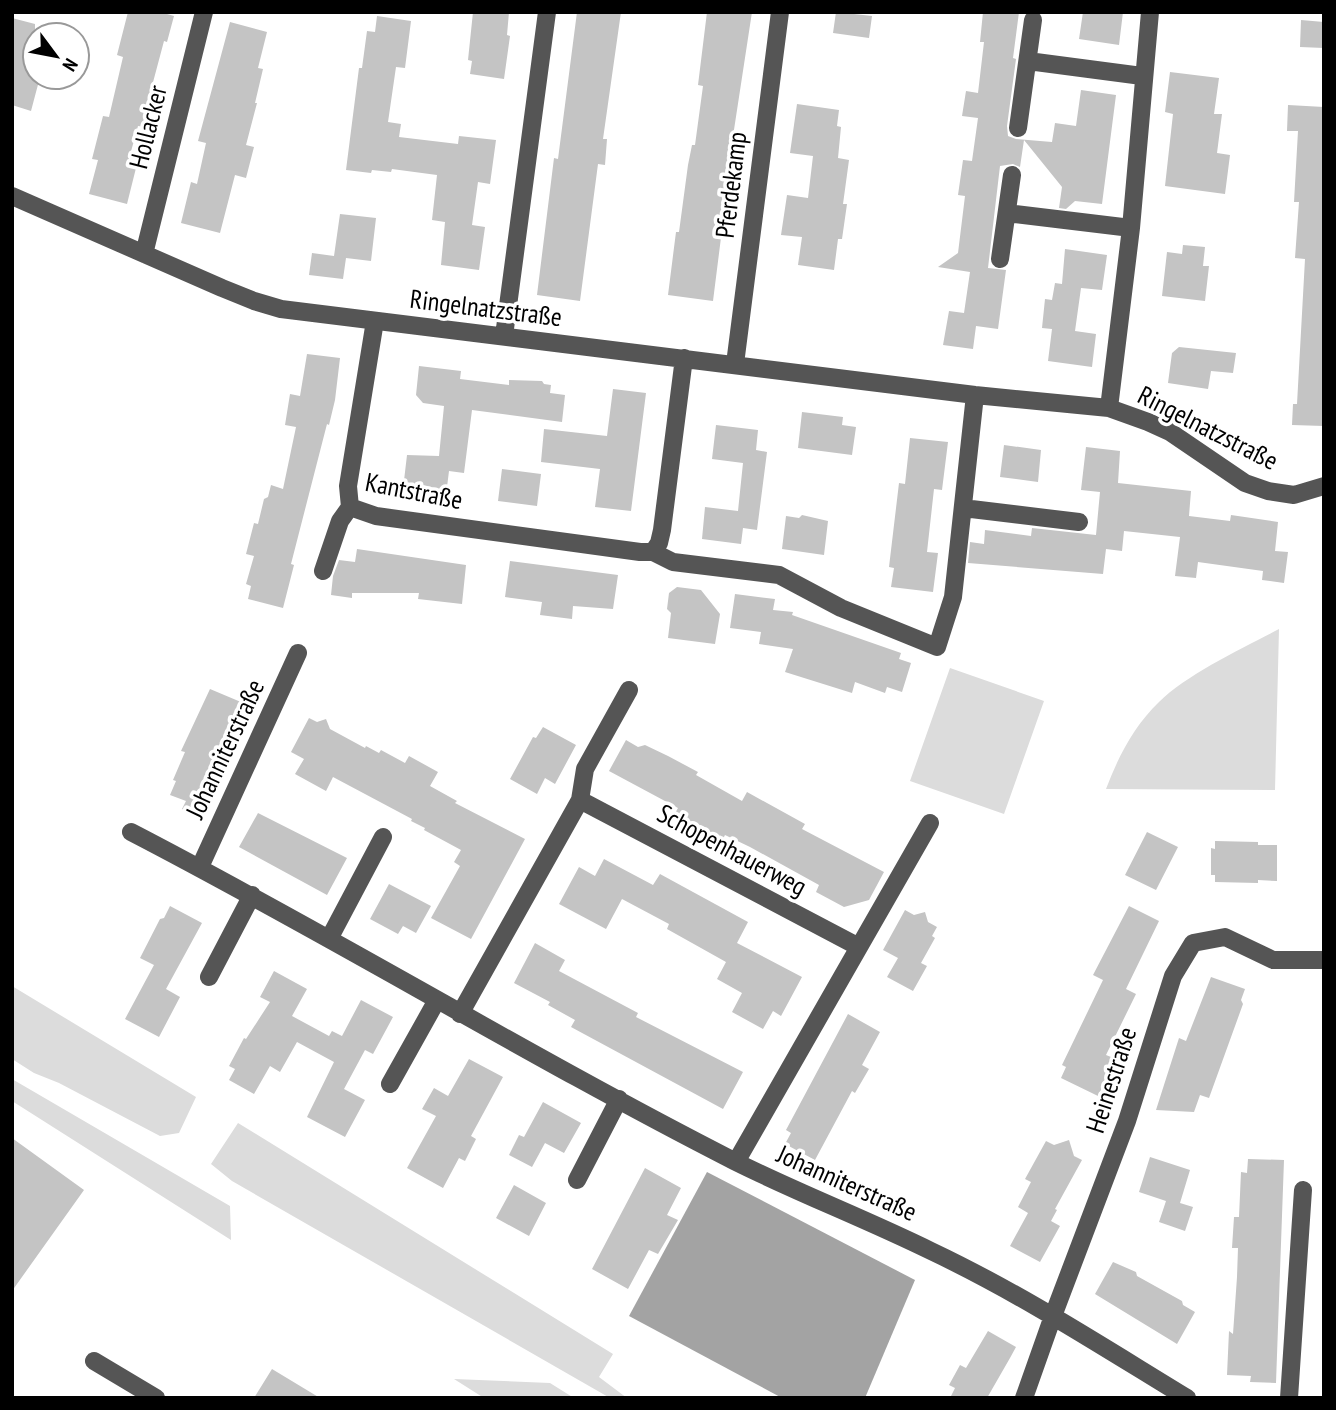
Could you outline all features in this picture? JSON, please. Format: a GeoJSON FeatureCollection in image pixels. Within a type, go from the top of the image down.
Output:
{"type":"FeatureCollection","features":[{"type":"Feature","properties":{"kind":"street","name":"Hollacker"},"geometry":{"type":"LineString","coordinates":[[144,254],[204,12]]}},
{"type":"Feature","properties":{"kind":"street"},"geometry":{"type":"LineString","coordinates":[[504,336],[547,12]]}},
{"type":"Feature","properties":{"kind":"street","name":"Pferdekamp"},"geometry":{"type":"LineString","coordinates":[[735,364],[780,12]]}},
{"type":"Feature","properties":{"kind":"street","name":"Ringelnatzstraße"},"geometry":{"type":"LineString","coordinates":[[1109,408],[1131,228],[1142,76],[1150,12]]}},
{"type":"Feature","properties":{"kind":"street"},"geometry":{"type":"LineString","coordinates":[[1018,128],[1033,20]]}},
{"type":"Feature","properties":{"kind":"street"},"geometry":{"type":"LineString","coordinates":[[1028,61],[1142,76]]}},
{"type":"Feature","properties":{"kind":"street"},"geometry":{"type":"LineString","coordinates":[[1000,259],[1012,175]]}},
{"type":"Feature","properties":{"kind":"street","name":"Ringelnatzstraße"},"geometry":{"type":"LineString","coordinates":[[12,196],[262,304],[281,309],[975,395],[1109,408],[1170,432],[1245,483],[1256,487],[1294,495],[1324,486]]}},
{"type":"Feature","properties":{"kind":"street"},"geometry":{"type":"LineString","coordinates":[[1007,213],[1131,228]]}},
{"type":"Feature","properties":{"kind":"street","name":"Kantstraße"},"geometry":{"type":"LineString","coordinates":[[375,321],[348,486],[350,508],[376,516],[653,552],[673,562],[779,575],[841,608],[937,647],[953,597],[963,508]]}},
{"type":"Feature","properties":{"kind":"street"},"geometry":{"type":"LineString","coordinates":[[653,552],[659,543],[662,530],[684,358]]}},
{"type":"Feature","properties":{"kind":"street"},"geometry":{"type":"LineString","coordinates":[[975,395],[963,508],[1079,523]]}},
{"type":"Feature","properties":{"kind":"street"},"geometry":{"type":"LineString","coordinates":[[323,571],[340,521],[350,508]]}},
{"type":"Feature","properties":{"kind":"street","name":"Johanniterstraße"},"geometry":{"type":"LineString","coordinates":[[200,867],[298,653]]}},
{"type":"Feature","properties":{"kind":"street"},"geometry":{"type":"LineString","coordinates":[[460,1014],[580,800],[585,769],[629,690]]}},
{"type":"Feature","properties":{"kind":"street","name":"Schopenhauerweg"},"geometry":{"type":"LineString","coordinates":[[580,800],[859,947]]}},
{"type":"Feature","properties":{"kind":"street"},"geometry":{"type":"LineString","coordinates":[[736,1161],[930,822]]}},
{"type":"Feature","properties":{"kind":"street","name":"Johanniterstraße"},"geometry":{"type":"LineString","coordinates":[[131,832],[252,895],[460,1014],[736,1161],[934,1252],[1053,1316],[1187,1398]]}},
{"type":"Feature","properties":{"kind":"street"},"geometry":{"type":"LineString","coordinates":[[329,939],[383,837]]}},
{"type":"Feature","properties":{"kind":"street"},"geometry":{"type":"LineString","coordinates":[[209,977],[252,895]]}},
{"type":"Feature","properties":{"kind":"street","name":"Heinestraße"},"geometry":{"type":"LineString","coordinates":[[1053,1316],[1127,1121],[1173,976],[1193,943],[1225,937],[1273,960],[1324,960]]}},
{"type":"Feature","properties":{"kind":"street"},"geometry":{"type":"LineString","coordinates":[[390,1084],[438,1000]]}},
{"type":"Feature","properties":{"kind":"street"},"geometry":{"type":"LineString","coordinates":[[577,1180],[619,1099]]}},
{"type":"Feature","properties":{"kind":"street"},"geometry":{"type":"LineString","coordinates":[[1289,1398],[1303,1191]]}},
{"type":"Feature","properties":{"kind":"street"},"geometry":{"type":"LineString","coordinates":[[1024,1398],[1053,1316]]}},
{"type":"Feature","properties":{"kind":"street"},"geometry":{"type":"LineString","coordinates":[[94,1361],[156,1398]]}},
{"type":"Feature","properties":{"kind":"shaded area"},"geometry":{"type":"Polygon","coordinates":[[[1279,629],[1275,790],[1106,789],[1128,742],[1159,702],[1184,681],[1279,629]]]}},
{"type":"Feature","properties":{"kind":"shaded area"},"geometry":{"type":"Polygon","coordinates":[[[950,668],[1044,701],[1004,814],[910,781],[950,668]]]}},
{"type":"Feature","properties":{"kind":"shaded area"},"geometry":{"type":"Polygon","coordinates":[[[12,986],[196,1097],[179,1133],[160,1136],[59,1083],[34,1073],[12,1059],[12,986]]]}},
{"type":"Feature","properties":{"kind":"shaded area"},"geometry":{"type":"Polygon","coordinates":[[[12,1079],[230,1206],[231,1240],[12,1101],[12,1079]]]}},
{"type":"Feature","properties":{"kind":"shaded area"},"geometry":{"type":"Polygon","coordinates":[[[238,1123],[613,1354],[599,1377],[627,1398],[610,1398],[232,1181],[211,1164],[238,1123]]]}},
{"type":"Feature","properties":{"kind":"shaded area"},"geometry":{"type":"Polygon","coordinates":[[[707,1172],[915,1280],[865,1398],[782,1398],[629,1316],[707,1172]]]}},
{"type":"Feature","properties":{"kind":"shaded area"},"geometry":{"type":"Polygon","coordinates":[[[454,1379],[550,1383],[574,1398],[484,1398],[454,1379]]]}},
{"type":"Feature","properties":{"kind":"building"},"geometry":{"type":"Polygon","coordinates":[[[128,12],[160,12],[174,16],[152,86],[151,102],[154,108],[148,112],[145,127],[138,126],[127,166],[136,168],[127,204],[89,194],[98,160],[92,159],[103,116],[109,117],[123,57],[117,55],[128,12]]]}},
{"type":"Feature","properties":{"kind":"building"},"geometry":{"type":"Polygon","coordinates":[[[473,12],[509,12],[507,35],[510,36],[504,79],[470,74],[472,61],[468,60],[473,12]]]}},
{"type":"Feature","properties":{"kind":"building"},"geometry":{"type":"Polygon","coordinates":[[[577,12],[621,12],[603,139],[607,139],[605,165],[598,164],[580,301],[537,295],[554,158],[558,159],[577,12]]]}},
{"type":"Feature","properties":{"kind":"building"},"geometry":{"type":"Polygon","coordinates":[[[707,12],[752,12],[726,182],[713,301],[668,295],[688,165],[692,145],[695,145],[703,86],[698,85],[707,12]]]}},
{"type":"Feature","properties":{"kind":"building"},"geometry":{"type":"Polygon","coordinates":[[[836,12],[872,16],[869,38],[833,33],[836,12]]]}},
{"type":"Feature","properties":{"kind":"building"},"geometry":{"type":"Polygon","coordinates":[[[983,12],[1019,12],[1008,136],[1052,142],[1055,123],[1076,126],[1081,90],[1116,95],[1102,204],[1075,201],[1066,209],[1059,208],[1062,187],[1024,140],[1020,167],[1013,164],[1000,166],[988,268],[1006,270],[998,329],[976,326],[973,349],[943,345],[949,311],[964,313],[970,272],[938,267],[958,253],[965,196],[958,195],[963,160],[972,161],[978,118],[962,116],[966,91],[978,93],[984,42],[980,42],[983,12]]]}},
{"type":"Feature","properties":{"kind":"building"},"geometry":{"type":"Polygon","coordinates":[[[1083,12],[1123,12],[1119,45],[1079,39],[1083,12]]]}},
{"type":"Feature","properties":{"kind":"building"},"geometry":{"type":"Polygon","coordinates":[[[377,16],[411,21],[405,68],[396,67],[388,122],[401,124],[399,137],[458,144],[459,136],[496,140],[490,184],[478,182],[472,225],[485,227],[479,270],[441,265],[445,222],[432,220],[437,175],[392,169],[391,172],[372,170],[371,173],[346,170],[359,68],[362,68],[367,31],[375,32],[377,16]]]}},
{"type":"Feature","properties":{"kind":"building"},"geometry":{"type":"Polygon","coordinates":[[[12,18],[24,21],[21,21],[21,91],[36,91],[31,111],[12,105],[12,18]]]}},
{"type":"Feature","properties":{"kind":"building"},"geometry":{"type":"Polygon","coordinates":[[[1301,20],[1324,22],[1324,48],[1300,47],[1301,20]]]}},
{"type":"Feature","properties":{"kind":"building"},"geometry":{"type":"Polygon","coordinates":[[[230,22],[267,32],[258,68],[263,69],[257,103],[246,145],[254,147],[246,178],[235,175],[220,233],[181,223],[191,182],[197,184],[206,143],[198,141],[230,22]]]}},
{"type":"Feature","properties":{"kind":"building"},"geometry":{"type":"Polygon","coordinates":[[[1170,72],[1219,78],[1214,114],[1222,114],[1217,153],[1230,155],[1225,194],[1165,186],[1173,114],[1165,112],[1170,72]]]}},
{"type":"Feature","properties":{"kind":"building"},"geometry":{"type":"Polygon","coordinates":[[[797,104],[839,110],[837,126],[841,127],[838,158],[849,160],[843,204],[847,204],[834,270],[798,265],[802,237],[781,235],[787,195],[808,198],[813,156],[790,153],[797,104]]]}},
{"type":"Feature","properties":{"kind":"building"},"geometry":{"type":"Polygon","coordinates":[[[1288,105],[1324,107],[1324,426],[1292,425],[1293,404],[1297,404],[1305,259],[1295,258],[1299,202],[1294,202],[1298,131],[1287,131],[1288,105]]]}},
{"type":"Feature","properties":{"kind":"building"},"geometry":{"type":"Polygon","coordinates":[[[340,214],[376,218],[371,261],[346,258],[343,279],[309,275],[312,253],[334,256],[340,214]]]}},
{"type":"Feature","properties":{"kind":"building"},"geometry":{"type":"Polygon","coordinates":[[[1183,245],[1205,247],[1203,266],[1209,266],[1205,301],[1162,296],[1167,252],[1182,254],[1183,245]]]}},
{"type":"Feature","properties":{"kind":"building"},"geometry":{"type":"Polygon","coordinates":[[[1065,249],[1107,255],[1102,290],[1081,288],[1075,331],[1096,334],[1092,367],[1048,361],[1052,329],[1042,328],[1045,299],[1052,300],[1055,283],[1062,284],[1065,249]]]}},
{"type":"Feature","properties":{"kind":"building"},"geometry":{"type":"Polygon","coordinates":[[[1179,347],[1236,353],[1233,373],[1211,371],[1208,389],[1168,383],[1172,353],[1179,347]]]}},
{"type":"Feature","properties":{"kind":"building"},"geometry":{"type":"Polygon","coordinates":[[[307,354],[340,358],[335,400],[291,564],[294,565],[283,608],[248,599],[251,586],[246,584],[254,556],[246,554],[254,523],[258,524],[264,499],[268,497],[271,485],[283,489],[296,427],[285,425],[290,394],[300,396],[307,354]]]}},
{"type":"Feature","properties":{"kind":"building"},"geometry":{"type":"Polygon","coordinates":[[[419,366],[461,371],[460,379],[509,385],[509,380],[542,381],[551,385],[550,393],[565,395],[562,422],[472,410],[464,473],[449,471],[446,495],[403,489],[407,455],[439,456],[444,406],[423,403],[416,395],[419,366]]]}},
{"type":"Feature","properties":{"kind":"building"},"geometry":{"type":"Polygon","coordinates":[[[613,389],[646,393],[631,511],[595,507],[600,469],[541,462],[544,429],[607,436],[613,389]]]}},
{"type":"Feature","properties":{"kind":"building"},"geometry":{"type":"Polygon","coordinates":[[[802,412],[843,417],[842,425],[856,427],[852,455],[798,448],[802,412]]]}},
{"type":"Feature","properties":{"kind":"building"},"geometry":{"type":"Polygon","coordinates":[[[716,425],[758,430],[756,450],[767,452],[757,530],[743,528],[741,544],[702,539],[705,507],[738,511],[743,463],[712,459],[716,425]]]}},
{"type":"Feature","properties":{"kind":"building"},"geometry":{"type":"Polygon","coordinates":[[[910,438],[948,442],[942,490],[934,489],[927,552],[938,553],[933,592],[891,587],[894,568],[889,567],[899,483],[905,484],[910,438]]]}},
{"type":"Feature","properties":{"kind":"building"},"geometry":{"type":"Polygon","coordinates":[[[1004,445],[1041,450],[1038,482],[1000,477],[1004,445]]]}},
{"type":"Feature","properties":{"kind":"building"},"geometry":{"type":"Polygon","coordinates":[[[1086,447],[1120,451],[1118,483],[1191,491],[1189,516],[1230,521],[1231,515],[1278,522],[1275,551],[1288,552],[1284,583],[1262,580],[1263,571],[1198,562],[1196,578],[1175,576],[1180,537],[1124,531],[1122,551],[1106,549],[1103,574],[968,563],[970,542],[984,544],[985,530],[1031,536],[1032,528],[1096,535],[1100,492],[1081,490],[1086,447]]]}},
{"type":"Feature","properties":{"kind":"building"},"geometry":{"type":"Polygon","coordinates":[[[502,469],[541,474],[537,506],[498,501],[502,469]]]}},
{"type":"Feature","properties":{"kind":"building"},"geometry":{"type":"Polygon","coordinates":[[[802,515],[828,521],[824,555],[782,549],[786,516],[799,518],[802,515]]]}},
{"type":"Feature","properties":{"kind":"building"},"geometry":{"type":"Polygon","coordinates":[[[357,549],[466,565],[462,604],[418,599],[419,593],[352,593],[352,598],[331,595],[333,576],[339,560],[355,562],[357,549]]]}},
{"type":"Feature","properties":{"kind":"building"},"geometry":{"type":"Polygon","coordinates":[[[510,561],[618,575],[613,609],[573,606],[572,619],[540,615],[542,602],[505,597],[510,561]]]}},
{"type":"Feature","properties":{"kind":"building"},"geometry":{"type":"Polygon","coordinates":[[[677,587],[701,590],[720,614],[715,644],[668,638],[671,613],[667,609],[669,593],[677,587]]]}},
{"type":"Feature","properties":{"kind":"building"},"geometry":{"type":"Polygon","coordinates":[[[735,594],[775,599],[773,610],[793,612],[792,615],[901,653],[899,659],[911,663],[902,692],[887,687],[885,693],[855,682],[852,693],[785,672],[793,649],[759,644],[761,632],[730,628],[735,594]]]}},
{"type":"Feature","properties":{"kind":"building"},"geometry":{"type":"Polygon","coordinates":[[[210,689],[248,705],[202,818],[182,809],[186,801],[170,795],[176,781],[173,780],[185,752],[181,751],[210,689]]]}},
{"type":"Feature","properties":{"kind":"building"},"geometry":{"type":"Polygon","coordinates":[[[309,718],[317,722],[326,719],[330,729],[365,748],[366,746],[379,753],[381,750],[405,763],[409,756],[438,772],[430,786],[457,801],[455,803],[525,839],[471,939],[431,918],[460,866],[454,862],[461,850],[424,830],[425,828],[411,821],[412,819],[333,777],[326,791],[295,774],[304,759],[291,752],[309,718]]]}},
{"type":"Feature","properties":{"kind":"building"},"geometry":{"type":"Polygon","coordinates":[[[543,727],[576,745],[555,784],[545,778],[537,794],[510,779],[533,737],[536,738],[543,727]]]}},
{"type":"Feature","properties":{"kind":"building"},"geometry":{"type":"Polygon","coordinates":[[[626,740],[638,747],[645,745],[668,756],[742,801],[747,792],[805,824],[802,829],[884,872],[869,900],[844,907],[816,892],[819,885],[750,847],[725,835],[722,841],[674,815],[678,808],[609,771],[626,740]]]}},
{"type":"Feature","properties":{"kind":"building"},"geometry":{"type":"Polygon","coordinates":[[[258,813],[347,858],[327,895],[239,847],[258,813]]]}},
{"type":"Feature","properties":{"kind":"building"},"geometry":{"type":"Polygon","coordinates":[[[1147,832],[1178,847],[1156,890],[1125,875],[1147,832]]]}},
{"type":"Feature","properties":{"kind":"building"},"geometry":{"type":"Polygon","coordinates":[[[1215,841],[1277,845],[1277,881],[1215,882],[1215,875],[1211,875],[1211,848],[1215,849],[1215,841]]]}},
{"type":"Feature","properties":{"kind":"building"},"geometry":{"type":"Polygon","coordinates":[[[604,859],[653,885],[660,874],[748,922],[737,943],[802,977],[781,1016],[773,1011],[763,1029],[732,1012],[742,993],[717,979],[726,962],[667,929],[669,924],[622,899],[606,929],[559,904],[579,867],[595,876],[604,859]]]}},
{"type":"Feature","properties":{"kind":"building"},"geometry":{"type":"Polygon","coordinates":[[[389,884],[431,906],[416,933],[403,926],[398,934],[370,919],[389,884]]]}},
{"type":"Feature","properties":{"kind":"building"},"geometry":{"type":"Polygon","coordinates":[[[170,906],[202,923],[166,989],[180,997],[159,1037],[125,1019],[154,965],[140,958],[160,919],[164,918],[170,906]]]}},
{"type":"Feature","properties":{"kind":"building"},"geometry":{"type":"Polygon","coordinates":[[[1129,906],[1159,921],[1126,989],[1136,994],[1106,1055],[1116,1059],[1098,1096],[1061,1078],[1066,1067],[1062,1065],[1103,980],[1093,975],[1129,906]]]}},
{"type":"Feature","properties":{"kind":"building"},"geometry":{"type":"Polygon","coordinates":[[[905,910],[914,915],[925,912],[928,922],[937,927],[932,936],[935,938],[921,963],[927,966],[913,991],[887,977],[898,958],[883,950],[905,910]]]}},
{"type":"Feature","properties":{"kind":"building"},"geometry":{"type":"Polygon","coordinates":[[[535,943],[565,960],[559,971],[638,1013],[636,1017],[743,1072],[723,1109],[571,1027],[575,1020],[548,1005],[550,1002],[514,983],[535,943]]]}},
{"type":"Feature","properties":{"kind":"building"},"geometry":{"type":"Polygon","coordinates":[[[274,971],[307,989],[292,1016],[329,1036],[332,1031],[342,1036],[361,1000],[393,1017],[373,1054],[365,1050],[344,1089],[365,1100],[345,1137],[307,1117],[334,1062],[297,1042],[280,1072],[270,1066],[254,1094],[229,1080],[235,1069],[229,1066],[244,1038],[246,1039],[270,1002],[260,997],[274,971]]]}},
{"type":"Feature","properties":{"kind":"building"},"geometry":{"type":"Polygon","coordinates":[[[1211,977],[1245,989],[1241,1000],[1243,1004],[1209,1098],[1200,1095],[1194,1112],[1156,1110],[1179,1038],[1186,1041],[1211,977]]]}},
{"type":"Feature","properties":{"kind":"building"},"geometry":{"type":"Polygon","coordinates":[[[848,1014],[880,1032],[862,1065],[869,1069],[855,1093],[852,1091],[815,1160],[785,1144],[791,1133],[786,1130],[848,1014]]]}},
{"type":"Feature","properties":{"kind":"building"},"geometry":{"type":"Polygon","coordinates":[[[469,1059],[503,1077],[471,1136],[476,1139],[465,1161],[459,1158],[443,1188],[407,1168],[436,1116],[422,1109],[434,1088],[448,1096],[469,1059]]]}},
{"type":"Feature","properties":{"kind":"building"},"geometry":{"type":"Polygon","coordinates":[[[543,1102],[581,1123],[564,1153],[545,1143],[532,1167],[509,1155],[519,1135],[524,1137],[543,1102]]]}},
{"type":"Feature","properties":{"kind":"building"},"geometry":{"type":"Polygon","coordinates":[[[12,1138],[84,1190],[12,1291],[12,1138]]]}},
{"type":"Feature","properties":{"kind":"building"},"geometry":{"type":"Polygon","coordinates":[[[1069,1140],[1074,1156],[1082,1160],[1055,1209],[1057,1210],[1051,1221],[1060,1226],[1040,1262],[1010,1246],[1028,1213],[1018,1207],[1031,1182],[1025,1179],[1046,1141],[1054,1145],[1069,1140]]]}},
{"type":"Feature","properties":{"kind":"building"},"geometry":{"type":"Polygon","coordinates":[[[1150,1157],[1190,1170],[1180,1203],[1193,1207],[1185,1231],[1159,1222],[1166,1201],[1139,1192],[1150,1157]]]}},
{"type":"Feature","properties":{"kind":"building"},"geometry":{"type":"Polygon","coordinates":[[[1248,1159],[1284,1160],[1276,1383],[1250,1382],[1251,1376],[1227,1375],[1229,1331],[1233,1334],[1237,1277],[1238,1248],[1232,1248],[1234,1217],[1239,1217],[1241,1172],[1247,1173],[1248,1159]]]}},
{"type":"Feature","properties":{"kind":"building"},"geometry":{"type":"Polygon","coordinates":[[[645,1168],[681,1188],[667,1215],[678,1220],[658,1254],[649,1250],[628,1289],[592,1269],[645,1168]]]}},
{"type":"Feature","properties":{"kind":"building"},"geometry":{"type":"Polygon","coordinates":[[[514,1185],[546,1203],[529,1236],[496,1218],[514,1185]]]}},
{"type":"Feature","properties":{"kind":"building"},"geometry":{"type":"Polygon","coordinates":[[[1113,1262],[1136,1272],[1137,1276],[1182,1301],[1183,1305],[1195,1312],[1177,1344],[1095,1294],[1113,1262]]]}},
{"type":"Feature","properties":{"kind":"building"},"geometry":{"type":"Polygon","coordinates":[[[988,1331],[1016,1347],[1010,1358],[987,1398],[950,1398],[955,1388],[949,1385],[960,1365],[966,1368],[988,1331]]]}},
{"type":"Feature","properties":{"kind":"building"},"geometry":{"type":"Polygon","coordinates":[[[272,1369],[320,1398],[254,1398],[272,1369]]]}}]}
